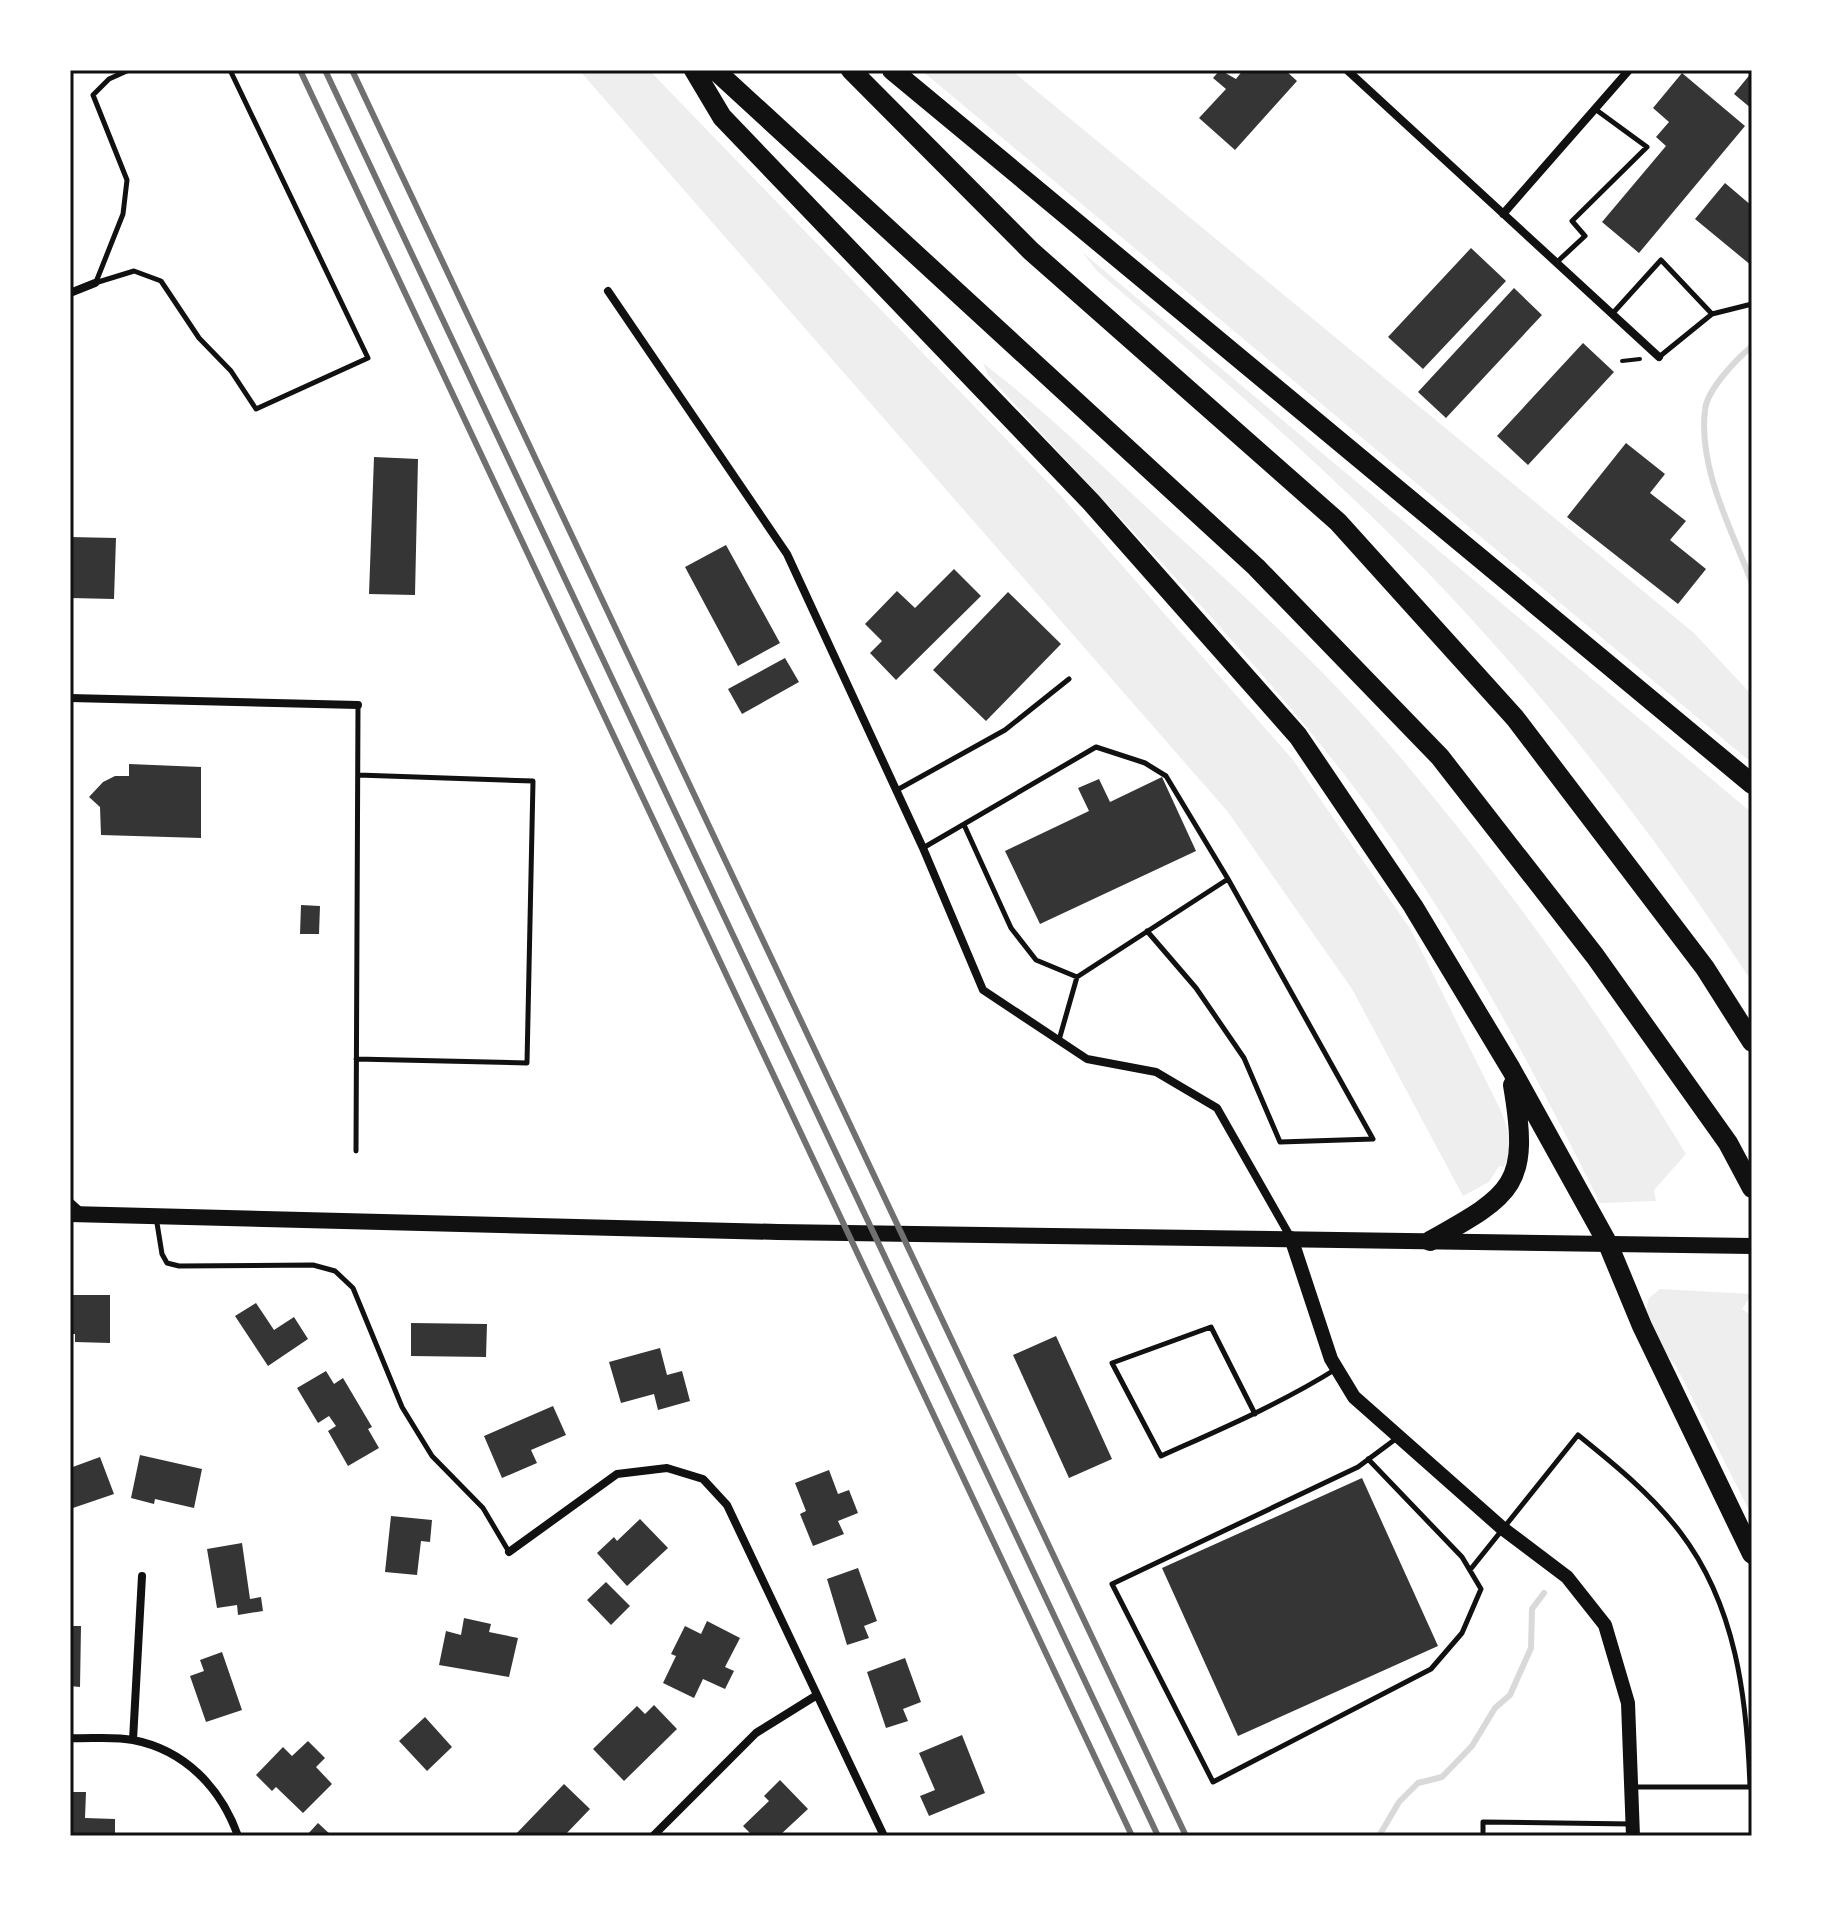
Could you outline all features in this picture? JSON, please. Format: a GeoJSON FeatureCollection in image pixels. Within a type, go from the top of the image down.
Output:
{"type":"FeatureCollection","features":[{"type":"Feature","properties":{"kind":"highway"},"geometry":{"type":"LineString","coordinates":[[694,70],[722,117],[1091,502],[1298,736],[1413,906],[1511,1069],[1608,1244],[1642,1326],[1752,1554]]}},
{"type":"Feature","properties":{"kind":"highway"},"geometry":{"type":"LineString","coordinates":[[715,70],[1256,567],[1440,757],[1595,956],[1728,1143],[1752,1188]]}},
{"type":"Feature","properties":{"kind":"highway"},"geometry":{"type":"LineString","coordinates":[[851,70],[1031,251],[1338,522],[1515,718],[1705,968],[1752,1042]]}},
{"type":"Feature","properties":{"kind":"highway"},"geometry":{"type":"LineString","coordinates":[[892,70],[1752,784]]}},
{"type":"Feature","properties":{"kind":"highway"},"geometry":{"type":"LineString","coordinates":[[1430,1241],[1487,1209],[1505,1193],[1513,1179],[1522,1133],[1511,1069]]}},
{"type":"Feature","properties":{"kind":"main road"},"geometry":{"type":"LineString","coordinates":[[78,1214],[778,1232],[1752,1246]]}},
{"type":"Feature","properties":{"kind":"street"},"geometry":{"type":"LineString","coordinates":[[1347,70],[1659,357]]}},
{"type":"Feature","properties":{"kind":"street"},"geometry":{"type":"LineString","coordinates":[[1503,214],[1629,70]]}},
{"type":"Feature","properties":{"kind":"street"},"geometry":{"type":"LineString","coordinates":[[70,293],[95,283]]}},
{"type":"Feature","properties":{"kind":"street"},"geometry":{"type":"LineString","coordinates":[[608,291],[787,554],[897,790],[983,990],[1087,1059],[1156,1072],[1217,1108],[1291,1238],[1337,1369],[1354,1397],[1502,1528],[1567,1577],[1605,1625],[1628,1703],[1633,1830]]}},
{"type":"Feature","properties":{"kind":"street"},"geometry":{"type":"LineString","coordinates":[[70,698],[358,705]]}},
{"type":"Feature","properties":{"kind":"street"},"geometry":{"type":"LineString","coordinates":[[509,1552],[617,1474],[667,1468],[703,1479],[727,1505],[884,1836]]}},
{"type":"Feature","properties":{"kind":"street"},"geometry":{"type":"LineString","coordinates":[[133,1740],[142,1576]]}},
{"type":"Feature","properties":{"kind":"street"},"geometry":{"type":"LineString","coordinates":[[653,1836],[756,1733],[817,1695]]}},
{"type":"Feature","properties":{"kind":"street"},"geometry":{"type":"LineString","coordinates":[[70,1738],[133,1740],[190,1764],[227,1805],[238,1836]]}},
{"type":"Feature","properties":{"kind":"lane"},"geometry":{"type":"LineString","coordinates":[[95,283],[123,214],[127,180],[93,95],[109,79],[129,70]]}},
{"type":"Feature","properties":{"kind":"lane"},"geometry":{"type":"LineString","coordinates":[[95,283],[134,271],[161,281],[199,338],[231,371],[256,409],[368,358],[230,70]]}},
{"type":"Feature","properties":{"kind":"lane"},"geometry":{"type":"LineString","coordinates":[[1557,263],[1585,236],[1572,221],[1647,147],[1595,109]]}},
{"type":"Feature","properties":{"kind":"lane"},"geometry":{"type":"LineString","coordinates":[[1612,314],[1661,260],[1711,315]]}},
{"type":"Feature","properties":{"kind":"lane"},"geometry":{"type":"LineString","coordinates":[[1659,357],[1711,315],[1752,304]]}},
{"type":"Feature","properties":{"kind":"lane"},"geometry":{"type":"LineString","coordinates":[[897,790],[1005,730],[1069,679]]}},
{"type":"Feature","properties":{"kind":"lane"},"geometry":{"type":"LineString","coordinates":[[356,1151],[358,705]]}},
{"type":"Feature","properties":{"kind":"lane"},"geometry":{"type":"LineString","coordinates":[[923,848],[965,827],[1096,747],[1145,763],[1166,776],[1228,879],[1373,1139],[1280,1142],[1244,1058],[1196,988],[1147,931]]}},
{"type":"Feature","properties":{"kind":"lane"},"geometry":{"type":"LineString","coordinates":[[356,1059],[527,1063],[533,781],[358,775]]}},
{"type":"Feature","properties":{"kind":"lane"},"geometry":{"type":"LineString","coordinates":[[965,827],[1011,928],[1036,960],[1077,977]]}},
{"type":"Feature","properties":{"kind":"lane"},"geometry":{"type":"LineString","coordinates":[[1059,1041],[1077,977],[1228,879]]}},
{"type":"Feature","properties":{"kind":"lane"},"geometry":{"type":"LineString","coordinates":[[70,1200],[78,1214]]}},
{"type":"Feature","properties":{"kind":"lane"},"geometry":{"type":"LineString","coordinates":[[156,1216],[162,1254],[167,1263],[179,1266],[313,1265],[335,1271],[353,1288],[402,1407],[432,1456],[483,1508],[509,1552]]}},
{"type":"Feature","properties":{"kind":"lane"},"geometry":{"type":"LineString","coordinates":[[1255,1414],[1211,1327],[1112,1363],[1161,1456],[1255,1414],[1337,1369]]}},
{"type":"Feature","properties":{"kind":"lane"},"geometry":{"type":"LineString","coordinates":[[1470,1570],[1578,1435],[1630,1477],[1680,1532],[1713,1588],[1739,1662],[1748,1715],[1750,1787],[1632,1787]]}},
{"type":"Feature","properties":{"kind":"lane"},"geometry":{"type":"LineString","coordinates":[[1368,1459],[1462,1557],[1481,1589],[1462,1633],[1431,1669],[1213,1782],[1112,1584],[1368,1459],[1398,1438]]}},
{"type":"Feature","properties":{"kind":"lane"},"geometry":{"type":"LineString","coordinates":[[1483,1836],[1483,1822],[1633,1830]]}},
{"type":"Feature","properties":{"kind":"shaded area"},"geometry":{"type":"Polygon","coordinates":[[[579,70],[649,70],[1060,495],[1293,760],[1411,930],[1500,1109],[1507,1130],[1509,1152],[1504,1167],[1499,1166],[1489,1182],[1463,1196],[1352,989],[1228,812],[579,70]]]}},
{"type":"Feature","properties":{"kind":"shaded area"},"geometry":{"type":"Polygon","coordinates":[[[921,70],[1011,70],[1694,633],[1752,695],[1752,763],[921,70]]]}},
{"type":"Feature","properties":{"kind":"shaded area"},"geometry":{"type":"Polygon","coordinates":[[[1082,252],[1752,813],[1752,982],[1683,881],[1609,782],[1491,640],[1408,552],[1322,469],[1097,271],[1082,252]]]}},
{"type":"Feature","properties":{"kind":"shaded area"},"geometry":{"type":"Polygon","coordinates":[[[983,363],[1071,437],[1282,632],[1372,725],[1439,804],[1551,950],[1686,1154],[1654,1190],[1656,1201],[1600,1203],[1470,960],[1379,821],[1288,704],[988,375],[983,363]]]}},
{"type":"Feature","properties":{"kind":"shaded area"},"geometry":{"type":"Polygon","coordinates":[[[1660,1289],[1752,1294],[1742,1309],[1752,1316],[1752,1516],[1676,1366],[1655,1341],[1646,1310],[1649,1298],[1660,1289]]]}},
{"type":"Feature","properties":{"kind":"building"},"geometry":{"type":"Polygon","coordinates":[[[1220,70],[1236,79],[1243,70],[1285,70],[1297,81],[1235,150],[1199,118],[1226,89],[1213,78],[1220,70]]]}},
{"type":"Feature","properties":{"kind":"building"},"geometry":{"type":"Polygon","coordinates":[[[1752,72],[1752,109],[1734,94],[1752,72]]]}},
{"type":"Feature","properties":{"kind":"building"},"geometry":{"type":"Polygon","coordinates":[[[1682,73],[1745,126],[1639,253],[1602,222],[1666,146],[1656,137],[1669,122],[1653,108],[1682,73]]]}},
{"type":"Feature","properties":{"kind":"building"},"geometry":{"type":"Polygon","coordinates":[[[1725,183],[1752,206],[1752,266],[1695,219],[1725,183]]]}},
{"type":"Feature","properties":{"kind":"building"},"geometry":{"type":"Polygon","coordinates":[[[1471,248],[1506,281],[1423,369],[1388,337],[1471,248]]]}},
{"type":"Feature","properties":{"kind":"building"},"geometry":{"type":"Polygon","coordinates":[[[1514,288],[1542,315],[1446,418],[1418,392],[1514,288]]]}},
{"type":"Feature","properties":{"kind":"building"},"geometry":{"type":"Polygon","coordinates":[[[1583,343],[1614,372],[1528,465],[1497,436],[1583,343]]]}},
{"type":"Feature","properties":{"kind":"building"},"geometry":{"type":"Polygon","coordinates":[[[1626,443],[1665,474],[1650,493],[1686,521],[1670,540],[1706,569],[1678,604],[1567,517],[1626,443]]]}},
{"type":"Feature","properties":{"kind":"building"},"geometry":{"type":"Polygon","coordinates":[[[374,457],[418,459],[415,595],[369,594],[374,457]]]}},
{"type":"Feature","properties":{"kind":"building"},"geometry":{"type":"Polygon","coordinates":[[[70,537],[116,538],[114,599],[70,598],[70,537]]]}},
{"type":"Feature","properties":{"kind":"building"},"geometry":{"type":"Polygon","coordinates":[[[726,545],[780,643],[738,666],[685,567],[726,545]]]}},
{"type":"Feature","properties":{"kind":"building"},"geometry":{"type":"Polygon","coordinates":[[[954,569],[981,596],[896,680],[870,653],[882,641],[865,624],[897,591],[915,608],[954,569]]]}},
{"type":"Feature","properties":{"kind":"building"},"geometry":{"type":"Polygon","coordinates":[[[1008,592],[1061,644],[986,721],[933,670],[1008,592]]]}},
{"type":"Feature","properties":{"kind":"building"},"geometry":{"type":"Polygon","coordinates":[[[785,658],[799,682],[742,714],[728,689],[785,658]]]}},
{"type":"Feature","properties":{"kind":"building"},"geometry":{"type":"Polygon","coordinates":[[[129,764],[201,767],[201,838],[101,835],[100,807],[89,797],[103,782],[115,776],[129,776],[129,764]]]}},
{"type":"Feature","properties":{"kind":"building"},"geometry":{"type":"Polygon","coordinates":[[[1162,777],[1196,851],[1040,924],[1005,851],[1089,811],[1078,788],[1099,779],[1110,802],[1162,777]]]}},
{"type":"Feature","properties":{"kind":"building"},"geometry":{"type":"Polygon","coordinates":[[[301,905],[320,906],[319,934],[300,934],[301,905]]]}},
{"type":"Feature","properties":{"kind":"building"},"geometry":{"type":"Polygon","coordinates":[[[70,1295],[110,1295],[110,1343],[75,1342],[75,1334],[70,1334],[70,1295]]]}},
{"type":"Feature","properties":{"kind":"building"},"geometry":{"type":"Polygon","coordinates":[[[256,1303],[274,1330],[294,1317],[308,1339],[268,1366],[235,1316],[256,1303]]]}},
{"type":"Feature","properties":{"kind":"building"},"geometry":{"type":"Polygon","coordinates":[[[411,1323],[487,1324],[486,1357],[411,1356],[411,1323]]]}},
{"type":"Feature","properties":{"kind":"building"},"geometry":{"type":"Polygon","coordinates":[[[1056,1336],[1112,1459],[1069,1478],[1013,1355],[1056,1336]]]}},
{"type":"Feature","properties":{"kind":"building"},"geometry":{"type":"Polygon","coordinates":[[[660,1348],[667,1375],[682,1371],[690,1401],[658,1410],[654,1394],[621,1403],[609,1362],[660,1348]]]}},
{"type":"Feature","properties":{"kind":"building"},"geometry":{"type":"Polygon","coordinates":[[[326,1371],[334,1384],[343,1378],[372,1427],[368,1429],[379,1448],[348,1466],[328,1431],[336,1426],[329,1416],[318,1423],[297,1388],[326,1371]]]}},
{"type":"Feature","properties":{"kind":"building"},"geometry":{"type":"Polygon","coordinates":[[[553,1406],[566,1435],[531,1450],[537,1463],[502,1478],[484,1436],[553,1406]]]}},
{"type":"Feature","properties":{"kind":"building"},"geometry":{"type":"Polygon","coordinates":[[[140,1455],[202,1469],[194,1508],[155,1499],[154,1504],[131,1498],[140,1455]]]}},
{"type":"Feature","properties":{"kind":"building"},"geometry":{"type":"Polygon","coordinates":[[[100,1457],[114,1494],[70,1509],[70,1468],[100,1457]]]}},
{"type":"Feature","properties":{"kind":"building"},"geometry":{"type":"Polygon","coordinates":[[[829,1470],[838,1494],[849,1490],[858,1513],[838,1521],[844,1534],[813,1546],[800,1514],[806,1511],[795,1483],[829,1470]]]}},
{"type":"Feature","properties":{"kind":"building"},"geometry":{"type":"Polygon","coordinates":[[[1362,1478],[1438,1646],[1238,1736],[1162,1568],[1362,1478]]]}},
{"type":"Feature","properties":{"kind":"building"},"geometry":{"type":"Polygon","coordinates":[[[391,1516],[432,1520],[430,1542],[421,1541],[417,1575],[385,1572],[391,1516]]]}},
{"type":"Feature","properties":{"kind":"building"},"geometry":{"type":"Polygon","coordinates":[[[640,1519],[668,1548],[627,1586],[597,1553],[614,1537],[617,1541],[640,1519]]]}},
{"type":"Feature","properties":{"kind":"building"},"geometry":{"type":"Polygon","coordinates":[[[242,1543],[250,1599],[261,1597],[263,1611],[238,1615],[237,1605],[217,1608],[207,1549],[242,1543]]]}},
{"type":"Feature","properties":{"kind":"building"},"geometry":{"type":"Polygon","coordinates":[[[858,1568],[877,1621],[864,1626],[869,1638],[847,1645],[827,1579],[858,1568]]]}},
{"type":"Feature","properties":{"kind":"building"},"geometry":{"type":"Polygon","coordinates":[[[606,1582],[630,1606],[611,1625],[587,1600],[606,1582]]]}},
{"type":"Feature","properties":{"kind":"building"},"geometry":{"type":"Polygon","coordinates":[[[464,1618],[491,1624],[489,1632],[518,1638],[509,1677],[439,1665],[446,1631],[461,1635],[464,1618]]]}},
{"type":"Feature","properties":{"kind":"building"},"geometry":{"type":"Polygon","coordinates":[[[707,1621],[740,1638],[725,1667],[734,1671],[725,1689],[703,1679],[694,1698],[663,1683],[676,1656],[671,1654],[685,1626],[701,1634],[707,1621]]]}},
{"type":"Feature","properties":{"kind":"building"},"geometry":{"type":"Polygon","coordinates":[[[70,1626],[81,1626],[80,1687],[70,1686],[70,1626]]]}},
{"type":"Feature","properties":{"kind":"building"},"geometry":{"type":"Polygon","coordinates":[[[222,1652],[242,1710],[206,1722],[190,1676],[204,1671],[200,1660],[222,1652]]]}},
{"type":"Feature","properties":{"kind":"building"},"geometry":{"type":"Polygon","coordinates":[[[905,1658],[921,1702],[903,1709],[908,1721],[886,1728],[867,1672],[905,1658]]]}},
{"type":"Feature","properties":{"kind":"building"},"geometry":{"type":"Polygon","coordinates":[[[654,1705],[677,1729],[624,1781],[593,1749],[637,1706],[645,1714],[654,1705]]]}},
{"type":"Feature","properties":{"kind":"building"},"geometry":{"type":"Polygon","coordinates":[[[425,1717],[452,1747],[427,1771],[399,1741],[425,1717]]]}},
{"type":"Feature","properties":{"kind":"building"},"geometry":{"type":"Polygon","coordinates":[[[962,1735],[985,1793],[929,1816],[920,1796],[935,1790],[919,1753],[962,1735]]]}},
{"type":"Feature","properties":{"kind":"building"},"geometry":{"type":"Polygon","coordinates":[[[308,1741],[325,1758],[316,1767],[332,1784],[303,1813],[276,1787],[272,1791],[256,1775],[283,1747],[292,1756],[308,1741]]]}},
{"type":"Feature","properties":{"kind":"building"},"geometry":{"type":"Polygon","coordinates":[[[780,1780],[808,1809],[779,1836],[753,1836],[743,1826],[769,1801],[764,1796],[780,1780]]]}},
{"type":"Feature","properties":{"kind":"building"},"geometry":{"type":"Polygon","coordinates":[[[564,1784],[590,1809],[564,1836],[514,1836],[564,1784]]]}},
{"type":"Feature","properties":{"kind":"building"},"geometry":{"type":"Polygon","coordinates":[[[70,1792],[86,1792],[85,1818],[115,1819],[115,1836],[70,1834],[70,1792]]]}},
{"type":"Feature","properties":{"kind":"building"},"geometry":{"type":"Polygon","coordinates":[[[318,1823],[332,1836],[306,1836],[318,1823]]]}},
{"type":"Feature","properties":{"kind":"waterway"},"geometry":{"type":"LineString","coordinates":[[1752,346],[1731,366],[1711,393],[1705,410],[1704,432],[1718,499],[1752,583]]}},
{"type":"Feature","properties":{"kind":"waterway"},"geometry":{"type":"LineString","coordinates":[[1379,1836],[1399,1802],[1418,1783],[1442,1777],[1472,1746],[1495,1708],[1510,1695],[1531,1648],[1532,1609],[1544,1593]]}},
{"type":"Feature","properties":{"kind":"railway"},"geometry":{"type":"LineString","coordinates":[[300,70],[1132,1836]]}},
{"type":"Feature","properties":{"kind":"railway"},"geometry":{"type":"LineString","coordinates":[[325,70],[1158,1836]]}},
{"type":"Feature","properties":{"kind":"railway"},"geometry":{"type":"LineString","coordinates":[[352,70],[1186,1836]]}}]}
